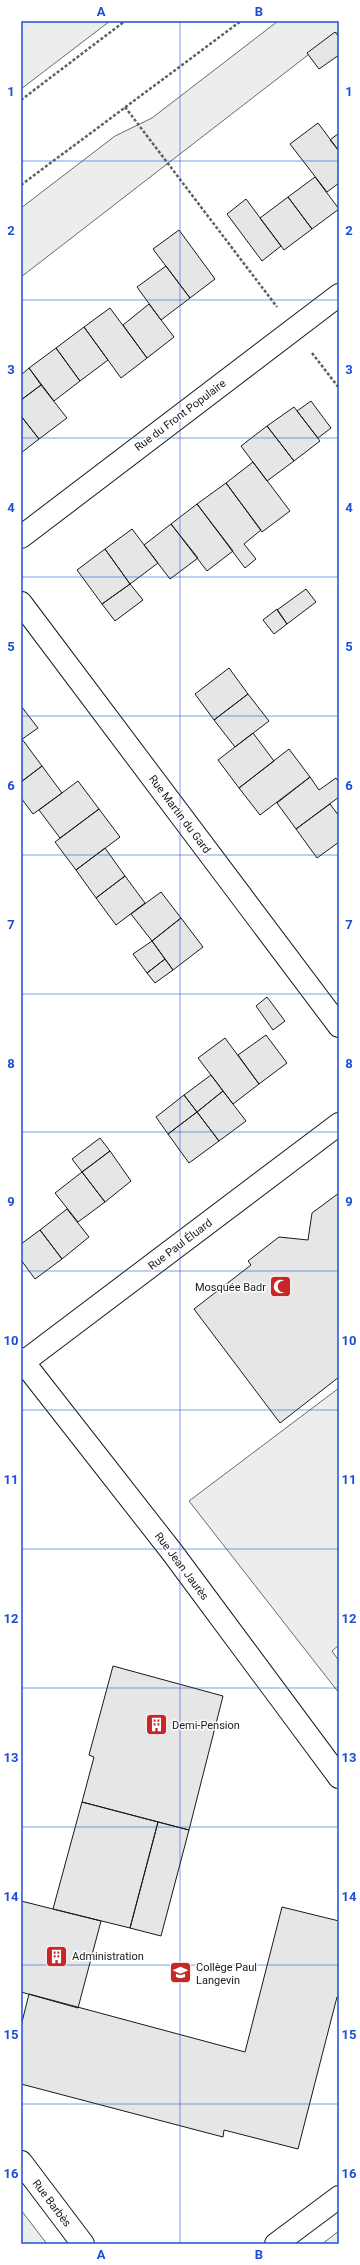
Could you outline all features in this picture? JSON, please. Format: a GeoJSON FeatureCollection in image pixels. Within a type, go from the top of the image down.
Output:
{"type":"FeatureCollection","features":[{"type":"Feature","properties":{"kind":"street","name":"Rue du Front Populaire"},"geometry":{"type":"LineString","coordinates":[[21,537],[339,295]]}},
{"type":"Feature","properties":{"kind":"street","name":"Rue Martin du Gard"},"geometry":{"type":"LineString","coordinates":[[21,603],[339,1026]]}},
{"type":"Feature","properties":{"kind":"street","name":"Rue Paul Éluard"},"geometry":{"type":"LineString","coordinates":[[22,1362],[339,1124]]}},
{"type":"Feature","properties":{"kind":"street","name":"Rue Jean Jaurès"},"geometry":{"type":"LineString","coordinates":[[22,1362],[172,1552],[339,1777]]}},
{"type":"Feature","properties":{"kind":"street","name":"Rue Barbès"},"geometry":{"type":"LineString","coordinates":[[21,2162],[84,2244]]}},
{"type":"Feature","properties":{"kind":"street"},"geometry":{"type":"LineString","coordinates":[[276,2244],[339,2197]]}},
{"type":"Feature","properties":{"kind":"path"},"geometry":{"type":"LineString","coordinates":[[21,100],[125,21]]}},
{"type":"Feature","properties":{"kind":"path"},"geometry":{"type":"LineString","coordinates":[[21,185],[241,21]]}},
{"type":"Feature","properties":{"kind":"path"},"geometry":{"type":"LineString","coordinates":[[125,107],[339,388]]}},
{"type":"Feature","properties":{"kind":"shaded area"},"geometry":{"type":"Polygon","coordinates":[[[21,21],[110,21],[21,89],[21,21]]]}},
{"type":"Feature","properties":{"kind":"shaded area"},"geometry":{"type":"Polygon","coordinates":[[[278,21],[339,21],[339,31],[21,277],[21,208],[115,136],[152,118],[278,21]]]}},
{"type":"Feature","properties":{"kind":"shaded area"},"geometry":{"type":"Polygon","coordinates":[[[339,1388],[339,1645],[332,1651],[339,1661],[339,1693],[189,1501],[339,1388]]]}},
{"type":"Feature","properties":{"kind":"shaded area"},"geometry":{"type":"Polygon","coordinates":[[[21,2210],[47,2244],[21,2244],[21,2210]]]}},
{"type":"Feature","properties":{"kind":"shaded area"},"geometry":{"type":"Polygon","coordinates":[[[339,2231],[339,2244],[322,2244],[339,2231]]]}},
{"type":"Feature","properties":{"kind":"building"},"geometry":{"type":"Polygon","coordinates":[[[335,32],[339,37],[339,55],[319,69],[307,53],[335,32]]]}},
{"type":"Feature","properties":{"kind":"building"},"geometry":{"type":"Polygon","coordinates":[[[318,123],[339,151],[339,183],[327,192],[290,144],[318,123]]]}},
{"type":"Feature","properties":{"kind":"building"},"geometry":{"type":"Polygon","coordinates":[[[339,133],[339,151],[330,140],[339,133]]]}},
{"type":"Feature","properties":{"kind":"building"},"geometry":{"type":"Polygon","coordinates":[[[315,177],[339,209],[312,229],[288,197],[315,177]]]}},
{"type":"Feature","properties":{"kind":"building"},"geometry":{"type":"Polygon","coordinates":[[[288,197],[312,229],[284,250],[260,218],[288,197]]]}},
{"type":"Feature","properties":{"kind":"building"},"geometry":{"type":"Polygon","coordinates":[[[246,199],[281,246],[262,261],[227,214],[246,199]]]}},
{"type":"Feature","properties":{"kind":"building"},"geometry":{"type":"Polygon","coordinates":[[[179,230],[215,279],[190,298],[153,249],[179,230]]]}},
{"type":"Feature","properties":{"kind":"building"},"geometry":{"type":"Polygon","coordinates":[[[166,266],[190,298],[161,320],[137,287],[166,266]]]}},
{"type":"Feature","properties":{"kind":"building"},"geometry":{"type":"Polygon","coordinates":[[[149,304],[174,337],[147,358],[123,325],[149,304]]]}},
{"type":"Feature","properties":{"kind":"building"},"geometry":{"type":"Polygon","coordinates":[[[110,308],[147,358],[121,378],[84,327],[110,308]]]}},
{"type":"Feature","properties":{"kind":"building"},"geometry":{"type":"Polygon","coordinates":[[[84,327],[108,360],[80,381],[56,348],[84,327]]]}},
{"type":"Feature","properties":{"kind":"building"},"geometry":{"type":"Polygon","coordinates":[[[56,348],[80,381],[54,401],[29,368],[56,348]]]}},
{"type":"Feature","properties":{"kind":"building"},"geometry":{"type":"Polygon","coordinates":[[[29,368],[41,385],[21,400],[21,375],[29,368]]]}},
{"type":"Feature","properties":{"kind":"building"},"geometry":{"type":"Polygon","coordinates":[[[41,385],[67,418],[39,439],[21,416],[21,400],[41,385]]]}},
{"type":"Feature","properties":{"kind":"building"},"geometry":{"type":"Polygon","coordinates":[[[311,401],[331,428],[318,438],[297,411],[311,401]]]}},
{"type":"Feature","properties":{"kind":"building"},"geometry":{"type":"Polygon","coordinates":[[[294,407],[320,441],[294,461],[267,426],[294,407]]]}},
{"type":"Feature","properties":{"kind":"building"},"geometry":{"type":"Polygon","coordinates":[[[21,416],[39,439],[21,453],[21,416]]]}},
{"type":"Feature","properties":{"kind":"building"},"geometry":{"type":"Polygon","coordinates":[[[267,426],[294,461],[267,481],[241,446],[267,426]]]}},
{"type":"Feature","properties":{"kind":"building"},"geometry":{"type":"Polygon","coordinates":[[[253,462],[290,511],[262,532],[226,483],[253,462]]]}},
{"type":"Feature","properties":{"kind":"building"},"geometry":{"type":"Polygon","coordinates":[[[226,483],[261,530],[244,544],[256,559],[245,568],[197,504],[226,483]]]}},
{"type":"Feature","properties":{"kind":"building"},"geometry":{"type":"Polygon","coordinates":[[[197,504],[233,551],[207,571],[171,524],[197,504]]]}},
{"type":"Feature","properties":{"kind":"building"},"geometry":{"type":"Polygon","coordinates":[[[171,524],[198,558],[170,579],[144,545],[171,524]]]}},
{"type":"Feature","properties":{"kind":"building"},"geometry":{"type":"Polygon","coordinates":[[[132,529],[158,563],[130,584],[105,549],[132,529]]]}},
{"type":"Feature","properties":{"kind":"building"},"geometry":{"type":"Polygon","coordinates":[[[105,549],[130,584],[102,604],[77,570],[105,549]]]}},
{"type":"Feature","properties":{"kind":"building"},"geometry":{"type":"Polygon","coordinates":[[[130,584],[143,600],[115,621],[102,604],[130,584]]]}},
{"type":"Feature","properties":{"kind":"building"},"geometry":{"type":"Polygon","coordinates":[[[306,589],[316,602],[287,624],[277,610],[306,589]]]}},
{"type":"Feature","properties":{"kind":"building"},"geometry":{"type":"Polygon","coordinates":[[[277,609],[287,624],[274,634],[263,620],[277,609]]]}},
{"type":"Feature","properties":{"kind":"building"},"geometry":{"type":"Polygon","coordinates":[[[229,668],[248,694],[214,720],[195,694],[229,668]]]}},
{"type":"Feature","properties":{"kind":"building"},"geometry":{"type":"Polygon","coordinates":[[[248,694],[269,721],[235,747],[214,720],[248,694]]]}},
{"type":"Feature","properties":{"kind":"building"},"geometry":{"type":"Polygon","coordinates":[[[21,706],[38,728],[21,740],[21,706]]]}},
{"type":"Feature","properties":{"kind":"building"},"geometry":{"type":"Polygon","coordinates":[[[253,733],[274,761],[239,788],[218,760],[253,733]]]}},
{"type":"Feature","properties":{"kind":"building"},"geometry":{"type":"Polygon","coordinates":[[[22,739],[42,766],[21,782],[21,740],[22,739]]]}},
{"type":"Feature","properties":{"kind":"building"},"geometry":{"type":"Polygon","coordinates":[[[289,749],[310,777],[260,815],[239,788],[289,749]]]}},
{"type":"Feature","properties":{"kind":"building"},"geometry":{"type":"Polygon","coordinates":[[[42,766],[62,793],[33,814],[21,798],[21,782],[42,766]]]}},
{"type":"Feature","properties":{"kind":"building"},"geometry":{"type":"Polygon","coordinates":[[[310,777],[319,790],[336,778],[339,782],[339,797],[296,829],[277,803],[310,777]]]}},
{"type":"Feature","properties":{"kind":"building"},"geometry":{"type":"Polygon","coordinates":[[[78,781],[99,809],[60,838],[39,810],[78,781]]]}},
{"type":"Feature","properties":{"kind":"building"},"geometry":{"type":"Polygon","coordinates":[[[330,804],[339,816],[339,842],[317,858],[296,829],[330,804]]]}},
{"type":"Feature","properties":{"kind":"building"},"geometry":{"type":"Polygon","coordinates":[[[99,809],[120,837],[76,870],[55,842],[99,809]]]}},
{"type":"Feature","properties":{"kind":"building"},"geometry":{"type":"Polygon","coordinates":[[[105,848],[125,876],[96,898],[76,870],[105,848]]]}},
{"type":"Feature","properties":{"kind":"building"},"geometry":{"type":"Polygon","coordinates":[[[125,876],[145,903],[116,925],[96,898],[125,876]]]}},
{"type":"Feature","properties":{"kind":"building"},"geometry":{"type":"Polygon","coordinates":[[[161,892],[181,918],[152,941],[131,914],[161,892]]]}},
{"type":"Feature","properties":{"kind":"building"},"geometry":{"type":"Polygon","coordinates":[[[181,918],[203,947],[173,970],[152,941],[181,918]]]}},
{"type":"Feature","properties":{"kind":"building"},"geometry":{"type":"Polygon","coordinates":[[[152,941],[165,959],[147,973],[133,954],[152,941]]]}},
{"type":"Feature","properties":{"kind":"building"},"geometry":{"type":"Polygon","coordinates":[[[165,959],[173,970],[155,983],[147,973],[165,959]]]}},
{"type":"Feature","properties":{"kind":"building"},"geometry":{"type":"Polygon","coordinates":[[[267,997],[285,1021],[273,1030],[256,1006],[267,997]]]}},
{"type":"Feature","properties":{"kind":"building"},"geometry":{"type":"Polygon","coordinates":[[[266,1035],[287,1063],[259,1084],[238,1055],[266,1035]]]}},
{"type":"Feature","properties":{"kind":"building"},"geometry":{"type":"Polygon","coordinates":[[[225,1038],[259,1084],[233,1104],[198,1058],[225,1038]]]}},
{"type":"Feature","properties":{"kind":"building"},"geometry":{"type":"Polygon","coordinates":[[[211,1075],[223,1091],[197,1112],[184,1095],[211,1075]]]}},
{"type":"Feature","properties":{"kind":"building"},"geometry":{"type":"Polygon","coordinates":[[[223,1091],[246,1121],[219,1141],[197,1112],[223,1091]]]}},
{"type":"Feature","properties":{"kind":"building"},"geometry":{"type":"Polygon","coordinates":[[[184,1095],[197,1112],[168,1134],[156,1117],[184,1095]]]}},
{"type":"Feature","properties":{"kind":"building"},"geometry":{"type":"Polygon","coordinates":[[[197,1112],[219,1141],[189,1163],[168,1134],[197,1112]]]}},
{"type":"Feature","properties":{"kind":"building"},"geometry":{"type":"Polygon","coordinates":[[[100,1138],[110,1151],[82,1172],[72,1159],[100,1138]]]}},
{"type":"Feature","properties":{"kind":"building"},"geometry":{"type":"Polygon","coordinates":[[[110,1151],[131,1181],[105,1202],[82,1172],[110,1151]]]}},
{"type":"Feature","properties":{"kind":"building"},"geometry":{"type":"Polygon","coordinates":[[[82,1172],[105,1202],[78,1222],[55,1193],[82,1172]]]}},
{"type":"Feature","properties":{"kind":"building","name":"Mosquée Badr"},"geometry":{"type":"Polygon","coordinates":[[[339,1193],[339,1377],[280,1423],[194,1309],[251,1265],[248,1261],[279,1237],[308,1240],[312,1213],[339,1193]]]}},
{"type":"Feature","properties":{"kind":"building"},"geometry":{"type":"Polygon","coordinates":[[[67,1209],[89,1237],[62,1259],[40,1230],[67,1209]]]}},
{"type":"Feature","properties":{"kind":"building"},"geometry":{"type":"Polygon","coordinates":[[[40,1230],[62,1259],[35,1279],[21,1260],[21,1244],[40,1230]]]}},
{"type":"Feature","properties":{"kind":"building","name":"Demi-Pension"},"geometry":{"type":"Polygon","coordinates":[[[113,1666],[223,1696],[189,1830],[82,1802],[94,1757],[89,1755],[113,1666]]]}},
{"type":"Feature","properties":{"kind":"building"},"geometry":{"type":"Polygon","coordinates":[[[82,1802],[158,1822],[130,1928],[53,1909],[82,1802]]]}},
{"type":"Feature","properties":{"kind":"building"},"geometry":{"type":"Polygon","coordinates":[[[158,1822],[189,1830],[161,1936],[130,1928],[158,1822]]]}},
{"type":"Feature","properties":{"kind":"building","name":"Administration"},"geometry":{"type":"Polygon","coordinates":[[[21,1901],[101,1921],[78,2008],[21,1992],[21,1901]]]}},
{"type":"Feature","properties":{"kind":"building"},"geometry":{"type":"Polygon","coordinates":[[[282,1907],[339,1921],[339,1998],[337,1997],[298,2149],[224,2130],[223,2137],[21,2084],[21,2026],[29,1994],[245,2052],[282,1907]]]}},
{"type":"Feature","properties":{"kind":"place","name":"Mosquée Badr"},"geometry":{"type":"Point","coordinates":[281,1287]}},
{"type":"Feature","properties":{"kind":"place","name":"Demi-Pension"},"geometry":{"type":"Point","coordinates":[157,1725]}},
{"type":"Feature","properties":{"kind":"place","name":"Administration"},"geometry":{"type":"Point","coordinates":[56,1956]}},
{"type":"Feature","properties":{"kind":"place","name":"Collège Paul Langevin"},"geometry":{"type":"Point","coordinates":[180,1973]}}]}
